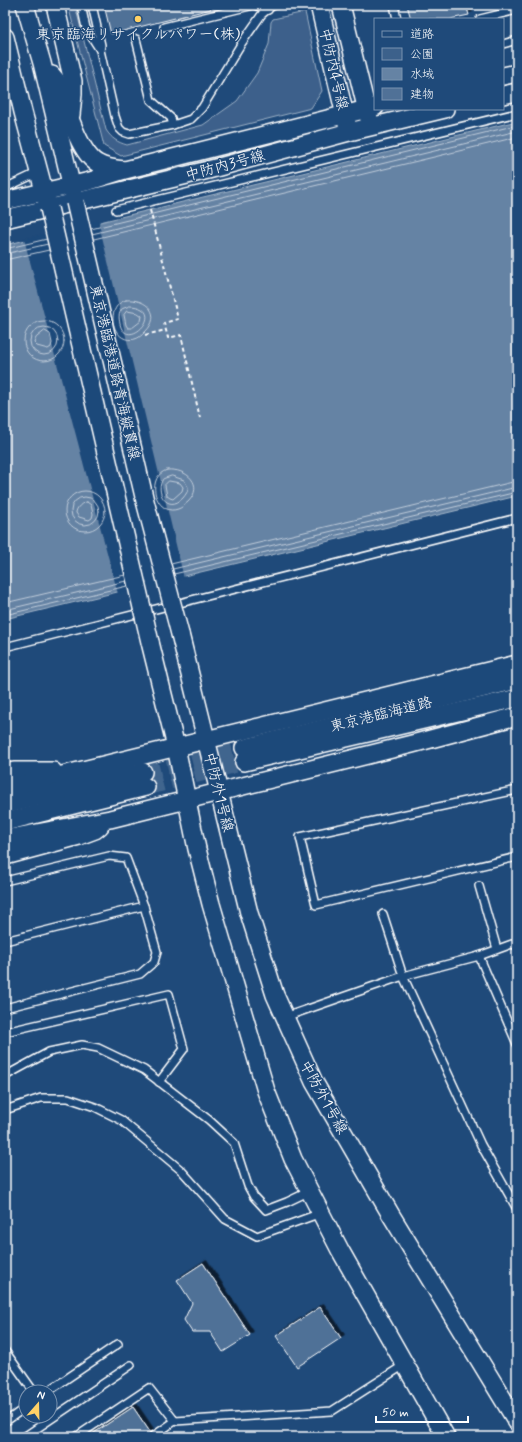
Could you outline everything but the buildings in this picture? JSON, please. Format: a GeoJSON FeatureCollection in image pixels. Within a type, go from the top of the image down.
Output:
{"type":"FeatureCollection","features":[{"type":"Feature","properties":{"kind":"street","name":"東京港臨港道路青海縦貫線"},"geometry":{"type":"LineString","coordinates":[[25,5],[42,63],[145,501],[206,740]]}},
{"type":"Feature","properties":{"kind":"street"},"geometry":{"type":"LineString","coordinates":[[55,5],[73,81],[70,119]]}},
{"type":"Feature","properties":{"kind":"street","name":"中防内4号線"},"geometry":{"type":"LineString","coordinates":[[319,5],[349,132]]}},
{"type":"Feature","properties":{"kind":"street","name":"中防内4号線"},"geometry":{"type":"LineString","coordinates":[[341,5],[371,108],[371,127]]}},
{"type":"Feature","properties":{"kind":"street","name":"東京港臨港道路青海縦貫線"},"geometry":{"type":"LineString","coordinates":[[5,37],[23,112],[49,208],[150,642],[176,747]]}},
{"type":"Feature","properties":{"kind":"street"},"geometry":{"type":"LineString","coordinates":[[42,63],[56,80],[70,119],[84,150],[92,160],[108,168],[124,170]]}},
{"type":"Feature","properties":{"kind":"street"},"geometry":{"type":"LineString","coordinates":[[504,76],[517,73]]}},
{"type":"Feature","properties":{"kind":"street"},"geometry":{"type":"LineString","coordinates":[[504,95],[517,92]]}},
{"type":"Feature","properties":{"kind":"street","name":"中防内3号線"},"geometry":{"type":"LineString","coordinates":[[5,202],[124,170],[371,108]]}},
{"type":"Feature","properties":{"kind":"street","name":"中防内3号線"},"geometry":{"type":"LineString","coordinates":[[5,219],[208,170],[349,132],[441,110]]}},
{"type":"Feature","properties":{"kind":"street"},"geometry":{"type":"LineString","coordinates":[[5,789],[517,664]]}},
{"type":"Feature","properties":{"kind":"street","name":"東京港臨海道路"},"geometry":{"type":"LineString","coordinates":[[517,680],[244,755],[517,698]]}},
{"type":"Feature","properties":{"kind":"street"},"geometry":{"type":"LineString","coordinates":[[5,838],[110,819],[412,744],[517,716]]}},
{"type":"Feature","properties":{"kind":"street","name":"中防外1号線"},"geometry":{"type":"LineString","coordinates":[[206,740],[218,792],[261,952],[275,995],[314,1082],[391,1215],[517,1422]]}},
{"type":"Feature","properties":{"kind":"street","name":"中防外1号線"},"geometry":{"type":"LineString","coordinates":[[176,747],[197,849],[211,904],[266,1091],[293,1159],[321,1213],[404,1365],[446,1437]]}},
{"type":"Feature","properties":{"kind":"street"},"geometry":{"type":"LineString","coordinates":[[5,773],[14,771],[80,771]]}},
{"type":"Feature","properties":{"kind":"street"},"geometry":{"type":"LineString","coordinates":[[5,805],[145,779],[5,822]]}},
{"type":"Feature","properties":{"kind":"street"},"geometry":{"type":"LineString","coordinates":[[5,856],[79,836],[95,830],[110,819]]}},
{"type":"Feature","properties":{"kind":"lane"},"geometry":{"type":"LineString","coordinates":[[81,5],[86,28],[100,50],[119,128],[122,132],[134,134],[173,125],[190,119],[202,108],[241,44],[267,7]]}},
{"type":"Feature","properties":{"kind":"lane"},"geometry":{"type":"LineString","coordinates":[[92,5],[101,44],[100,50]]}},
{"type":"Feature","properties":{"kind":"lane"},"geometry":{"type":"LineString","coordinates":[[164,27],[254,5],[267,7],[276,5]]}},
{"type":"Feature","properties":{"kind":"lane"},"geometry":{"type":"LineString","coordinates":[[394,5],[397,18]]}},
{"type":"Feature","properties":{"kind":"lane"},"geometry":{"type":"LineString","coordinates":[[484,18],[517,10]]}},
{"type":"Feature","properties":{"kind":"lane"},"geometry":{"type":"LineString","coordinates":[[136,39],[151,100],[171,118],[173,125]]}},
{"type":"Feature","properties":{"kind":"lane"},"geometry":{"type":"LineString","coordinates":[[504,44],[517,40]]}},
{"type":"Feature","properties":{"kind":"lane"},"geometry":{"type":"LineString","coordinates":[[116,210],[517,113]]}},
{"type":"Feature","properties":{"kind":"lane"},"geometry":{"type":"LineString","coordinates":[[5,188],[39,172]]}},
{"type":"Feature","properties":{"kind":"lane"},"geometry":{"type":"LineString","coordinates":[[5,647],[517,518]]}},
{"type":"Feature","properties":{"kind":"lane"},"geometry":{"type":"LineString","coordinates":[[517,790],[300,837],[316,905],[517,857]]}},
{"type":"Feature","properties":{"kind":"lane"},"geometry":{"type":"LineString","coordinates":[[5,881],[108,856],[126,858],[144,906],[157,952],[154,962],[140,974],[5,1008]]}},
{"type":"Feature","properties":{"kind":"lane"},"geometry":{"type":"LineString","coordinates":[[478,886],[497,949]]}},
{"type":"Feature","properties":{"kind":"lane"},"geometry":{"type":"LineString","coordinates":[[5,941],[144,906]]}},
{"type":"Feature","properties":{"kind":"lane"},"geometry":{"type":"LineString","coordinates":[[383,914],[403,976],[481,1145],[517,1209]]}},
{"type":"Feature","properties":{"kind":"lane"},"geometry":{"type":"LineString","coordinates":[[285,1017],[403,976],[479,956],[512,944],[517,946]]}},
{"type":"Feature","properties":{"kind":"lane"},"geometry":{"type":"LineString","coordinates":[[479,956],[517,1044]]}},
{"type":"Feature","properties":{"kind":"lane"},"geometry":{"type":"LineString","coordinates":[[5,1032],[169,994],[184,1049],[159,1082]]}},
{"type":"Feature","properties":{"kind":"lane"},"geometry":{"type":"LineString","coordinates":[[5,1076],[50,1052],[82,1045],[98,1048],[144,1070],[209,1120],[234,1143],[248,1186],[254,1197],[266,1210],[310,1191]]}},
{"type":"Feature","properties":{"kind":"lane"},"geometry":{"type":"LineString","coordinates":[[5,1110],[41,1098],[68,1098],[95,1107],[121,1120],[182,1171],[225,1219],[257,1236],[321,1213]]}},
{"type":"Feature","properties":{"kind":"lane"},"geometry":{"type":"LineString","coordinates":[[58,1385],[118,1344]]}},
{"type":"Feature","properties":{"kind":"lane"},"geometry":{"type":"LineString","coordinates":[[5,1351],[28,1384]]}},
{"type":"Feature","properties":{"kind":"lane"},"geometry":{"type":"LineString","coordinates":[[24,1437],[131,1365]]}},
{"type":"Feature","properties":{"kind":"lane"},"geometry":{"type":"LineString","coordinates":[[152,1437],[175,1421],[332,1411],[404,1365]]}},
{"type":"Feature","properties":{"kind":"lane"},"geometry":{"type":"LineString","coordinates":[[76,1437],[149,1388],[175,1421]]}},
{"type":"Feature","properties":{"kind":"lane"},"geometry":{"type":"LineString","coordinates":[[5,1422],[18,1413]]}},
{"type":"Feature","properties":{"kind":"path"},"geometry":{"type":"LineString","coordinates":[[150,208],[178,319],[164,323],[168,338],[181,335],[200,418]]}},
{"type":"Feature","properties":{"kind":"path"},"geometry":{"type":"LineString","coordinates":[[145,335],[166,330]]}},
{"type":"Feature","properties":{"kind":"green space"},"geometry":{"type":"Polygon","coordinates":[[[68,5],[75,5],[106,130],[110,136],[123,144],[127,145],[203,125],[237,101],[257,73],[269,44],[271,22],[273,19],[305,12],[322,91],[311,108],[121,156],[104,146],[68,5]]]}},
{"type":"Feature","properties":{"kind":"water"},"geometry":{"type":"Polygon","coordinates":[[[517,121],[517,496],[5,619],[5,245],[517,121]]]}},
{"type":"Feature","properties":{"kind":"pier"},"geometry":{"type":"Polygon","coordinates":[[[100,220],[99,224],[184,578],[118,594],[24,239],[100,220]]]}},
{"type":"Feature","properties":{"kind":"tunnel"},"geometry":{"type":"LineString","coordinates":[[143,772],[244,748]]}},
{"type":"Feature","properties":{"kind":"tunnel"},"geometry":{"type":"LineString","coordinates":[[146,787],[244,762]]}},
{"type":"Feature","properties":{"kind":"place","name":"東京臨海リサイクルパワー(株)"},"geometry":{"type":"Point","coordinates":[138,19]}}]}
